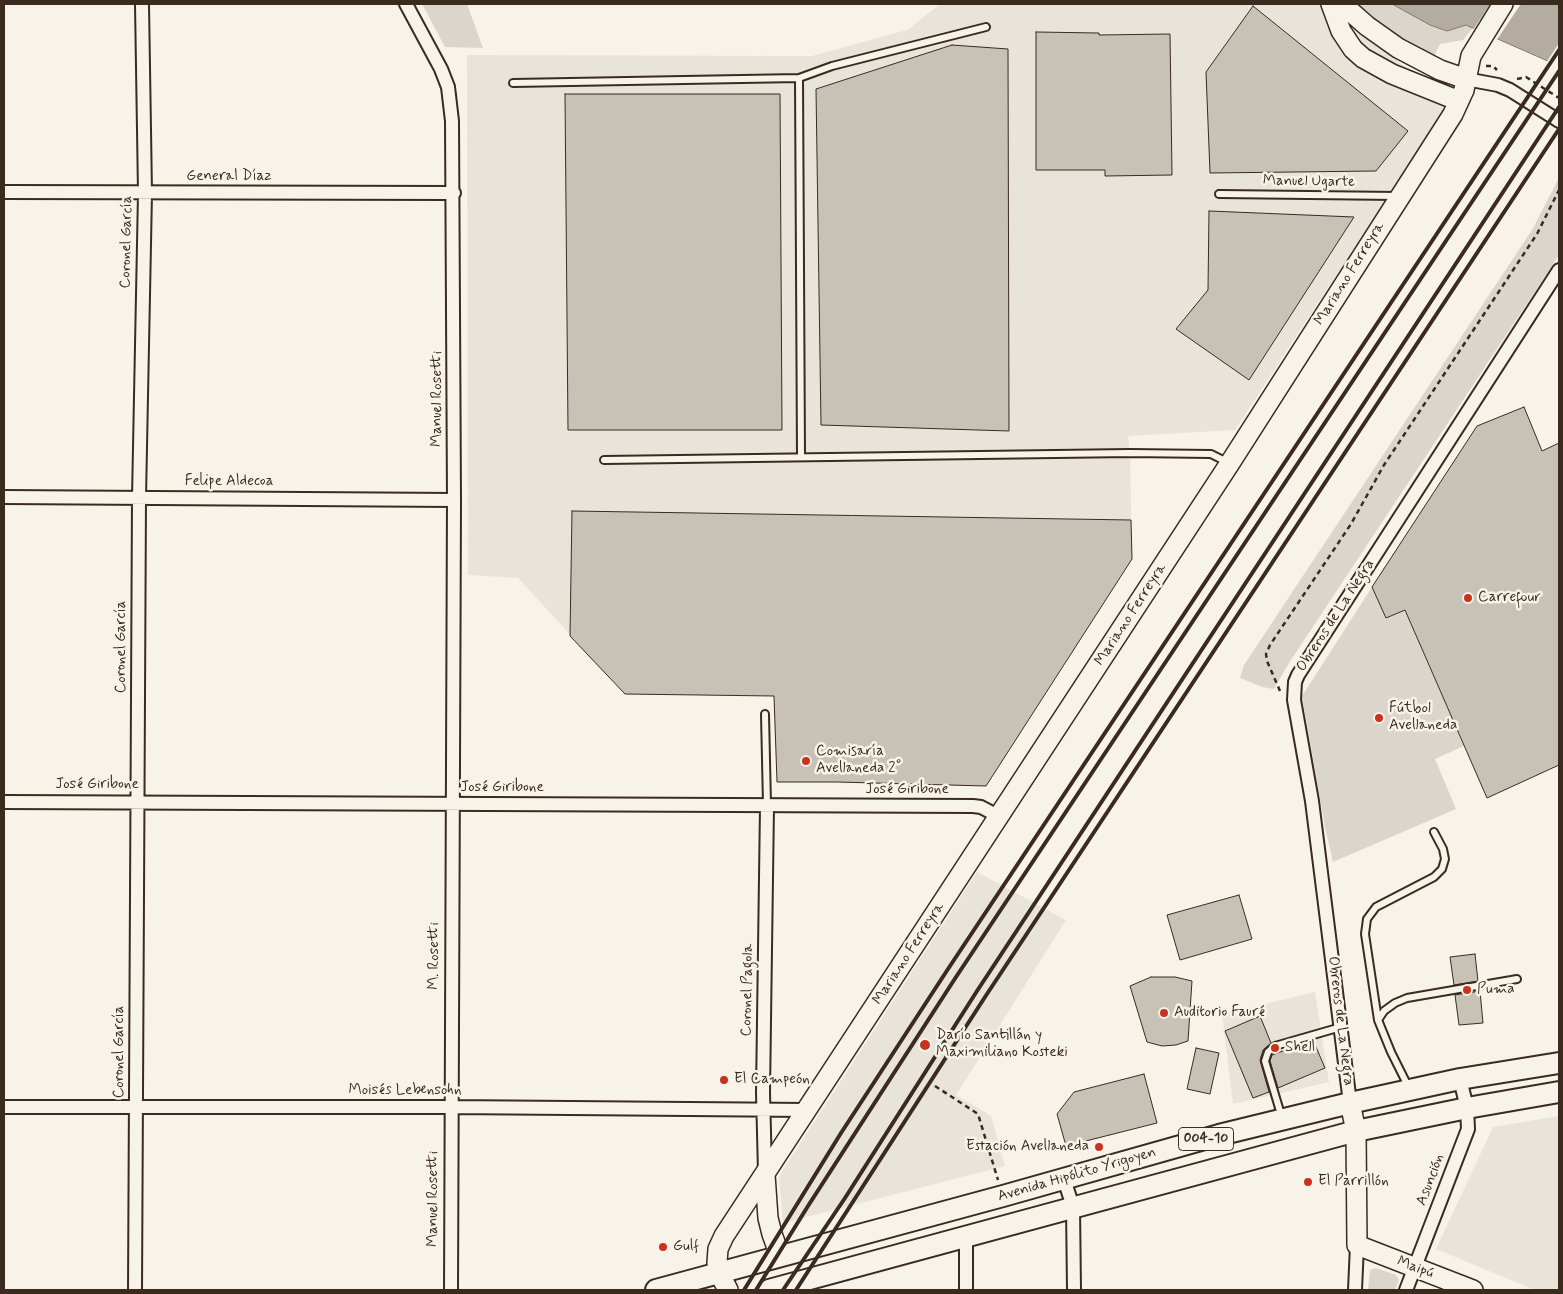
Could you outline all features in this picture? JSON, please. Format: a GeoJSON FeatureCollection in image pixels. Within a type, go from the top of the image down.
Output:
{"type":"FeatureCollection","features":[{"type":"Feature","properties":{"kind":"main road","name":"Avenida Hipólito Yrigoyen"},"geometry":{"type":"LineString","coordinates":[[656,1290],[724,1282],[780,1256],[1219,1135],[1350,1103],[1460,1079],[1559,1063]]}},
{"type":"Feature","properties":{"kind":"main road","name":"Avenida Hipólito Yrigoyen"},"geometry":{"type":"LineString","coordinates":[[769,1290],[798,1287],[1073,1207],[1356,1131],[1467,1108],[1559,1092]]}},
{"type":"Feature","properties":{"kind":"street","name":"Coronel García"},"geometry":{"type":"LineString","coordinates":[[135,1290],[139,498],[145,193],[142,4]]}},
{"type":"Feature","properties":{"kind":"street","name":"Manuel Rosetti"},"geometry":{"type":"LineString","coordinates":[[406,4],[441,69],[448,87],[452,112],[454,193],[452,804]]}},
{"type":"Feature","properties":{"kind":"street"},"geometry":{"type":"LineString","coordinates":[[1331,4],[1341,31],[1353,49],[1377,67],[1459,101]]}},
{"type":"Feature","properties":{"kind":"street"},"geometry":{"type":"LineString","coordinates":[[1342,4],[1367,26],[1398,48],[1427,64],[1466,80],[1498,85],[1510,90],[1559,121]]}},
{"type":"Feature","properties":{"kind":"street","name":"Mariano Ferreyra"},"geometry":{"type":"LineString","coordinates":[[724,1282],[717,1263],[718,1249],[724,1236],[1230,463],[1453,114],[1466,80],[1472,56],[1503,4]]}},
{"type":"Feature","properties":{"kind":"street"},"geometry":{"type":"LineString","coordinates":[[1353,49],[1350,43],[1351,36],[1355,30],[1367,26]]}},
{"type":"Feature","properties":{"kind":"street","name":"General Díaz"},"geometry":{"type":"LineString","coordinates":[[4,192],[454,193]]}},
{"type":"Feature","properties":{"kind":"street","name":"Obreros de La Negra"},"geometry":{"type":"LineString","coordinates":[[1357,1246],[1356,1131],[1350,1103],[1312,801],[1294,700],[1295,682],[1559,270]]}},
{"type":"Feature","properties":{"kind":"street","name":"Felipe Aldecoa"},"geometry":{"type":"LineString","coordinates":[[4,497],[454,500]]}},
{"type":"Feature","properties":{"kind":"street","name":"José Giribone"},"geometry":{"type":"LineString","coordinates":[[4,802],[137,801],[973,806],[982,807],[998,816]]}},
{"type":"Feature","properties":{"kind":"street","name":"M. Rosetti"},"geometry":{"type":"LineString","coordinates":[[451,1107],[452,804]]}},
{"type":"Feature","properties":{"kind":"street","name":"Coronel Pagola"},"geometry":{"type":"LineString","coordinates":[[765,1175],[763,1109],[767,806]]}},
{"type":"Feature","properties":{"kind":"street","name":"Asunción"},"geometry":{"type":"LineString","coordinates":[[1406,1290],[1468,1129],[1467,1108],[1460,1079]]}},
{"type":"Feature","properties":{"kind":"street","name":"Moisés Lebensohn"},"geometry":{"type":"LineString","coordinates":[[4,1107],[451,1107],[807,1110]]}},
{"type":"Feature","properties":{"kind":"street","name":"Manuel Rosetti"},"geometry":{"type":"LineString","coordinates":[[450,1290],[451,1107]]}},
{"type":"Feature","properties":{"kind":"street"},"geometry":{"type":"LineString","coordinates":[[765,1175],[768,1218],[780,1256]]}},
{"type":"Feature","properties":{"kind":"street"},"geometry":{"type":"LineString","coordinates":[[1064,1179],[1073,1207],[1074,1290]]}},
{"type":"Feature","properties":{"kind":"street"},"geometry":{"type":"LineString","coordinates":[[966,1237],[966,1290]]}},
{"type":"Feature","properties":{"kind":"street"},"geometry":{"type":"LineString","coordinates":[[1355,1290],[1357,1246]]}},
{"type":"Feature","properties":{"kind":"street","name":"Maipú"},"geometry":{"type":"LineString","coordinates":[[1357,1246],[1474,1290]]}},
{"type":"Feature","properties":{"kind":"lane"},"geometry":{"type":"LineString","coordinates":[[513,83],[799,78],[832,66],[986,27]]}},
{"type":"Feature","properties":{"kind":"lane"},"geometry":{"type":"LineString","coordinates":[[799,78],[801,456]]}},
{"type":"Feature","properties":{"kind":"lane","name":"Manuel Ugarte"},"geometry":{"type":"LineString","coordinates":[[1219,194],[1399,196]]}},
{"type":"Feature","properties":{"kind":"lane"},"geometry":{"type":"LineString","coordinates":[[604,460],[801,456],[1211,454],[1230,463]]}},
{"type":"Feature","properties":{"kind":"lane"},"geometry":{"type":"LineString","coordinates":[[765,714],[767,806]]}},
{"type":"Feature","properties":{"kind":"lane"},"geometry":{"type":"LineString","coordinates":[[1410,1090],[1378,1020],[1365,934],[1367,919],[1376,907],[1434,877],[1442,869],[1445,859],[1443,849],[1434,832]]}},
{"type":"Feature","properties":{"kind":"lane"},"geometry":{"type":"LineString","coordinates":[[1378,1020],[1384,1011],[1395,1003],[1407,998],[1517,979]]}},
{"type":"Feature","properties":{"kind":"lane"},"geometry":{"type":"LineString","coordinates":[[1282,1120],[1265,1061],[1268,1052],[1275,1046],[1341,1027]]}},
{"type":"Feature","properties":{"kind":"path"},"geometry":{"type":"LineString","coordinates":[[1282,695],[1267,662],[1266,654],[1270,645],[1351,524],[1384,465],[1537,234],[1559,190]]}},
{"type":"Feature","properties":{"kind":"path"},"geometry":{"type":"LineString","coordinates":[[935,1086],[978,1114],[1003,1196]]}},
{"type":"Feature","properties":{"kind":"shaded area"},"geometry":{"type":"Polygon","coordinates":[[[422,4],[467,4],[483,48],[445,47],[422,4]]]}},
{"type":"Feature","properties":{"kind":"shaded area"},"geometry":{"type":"Polygon","coordinates":[[[940,4],[1327,4],[1449,103],[1235,430],[1128,436],[1132,559],[986,786],[837,782],[837,740],[775,736],[774,696],[625,694],[518,578],[468,575],[467,55],[812,56],[907,30],[940,4]]]}},
{"type":"Feature","properties":{"kind":"shaded area"},"geometry":{"type":"Polygon","coordinates":[[[1354,4],[1392,4],[1409,13],[1465,24],[1473,28],[1463,40],[1440,44],[1433,58],[1372,20],[1354,4]]]}},
{"type":"Feature","properties":{"kind":"shaded area"},"geometry":{"type":"Polygon","coordinates":[[[1392,4],[1559,4],[1559,66],[1466,25],[1447,31],[1430,25],[1392,4]]]}},
{"type":"Feature","properties":{"kind":"shaded area"},"geometry":{"type":"Polygon","coordinates":[[[1559,178],[1559,255],[1289,663],[1274,689],[1262,687],[1240,678],[1244,665],[1532,230],[1559,178]]]}},
{"type":"Feature","properties":{"kind":"shaded area","name":"Fútbol Avellaneda"},"geometry":{"type":"Polygon","coordinates":[[[1372,587],[1386,618],[1405,610],[1464,746],[1435,759],[1456,809],[1333,862],[1302,696],[1372,587]]]}},
{"type":"Feature","properties":{"kind":"shaded area"},"geometry":{"type":"Polygon","coordinates":[[[977,872],[1066,920],[956,1095],[991,1116],[1005,1166],[783,1223],[779,1176],[977,872]]]}},
{"type":"Feature","properties":{"kind":"shaded area","name":"Shell"},"geometry":{"type":"Polygon","coordinates":[[[1315,992],[1329,1082],[1233,1104],[1222,1014],[1315,992]]]}},
{"type":"Feature","properties":{"kind":"shaded area"},"geometry":{"type":"Polygon","coordinates":[[[1559,1116],[1559,1290],[1535,1290],[1436,1249],[1493,1127],[1559,1116]]]}},
{"type":"Feature","properties":{"kind":"shaded area"},"geometry":{"type":"Polygon","coordinates":[[[1376,1268],[1396,1275],[1399,1280],[1395,1290],[1368,1290],[1370,1270],[1376,1268]]]}},
{"type":"Feature","properties":{"kind":"pier"},"geometry":{"type":"Polygon","coordinates":[[[1490,4],[1521,4],[1496,41],[1473,30],[1490,4]]]}},
{"type":"Feature","properties":{"kind":"pier"},"geometry":{"type":"Polygon","coordinates":[[[1559,43],[1559,69],[1546,63],[1559,43]]]}},
{"type":"Feature","properties":{"kind":"building"},"geometry":{"type":"Polygon","coordinates":[[[1253,6],[1408,131],[1376,171],[1210,173],[1206,72],[1253,6]]]}},
{"type":"Feature","properties":{"kind":"building"},"geometry":{"type":"Polygon","coordinates":[[[1036,32],[1099,33],[1099,35],[1170,34],[1172,175],[1105,176],[1105,170],[1036,170],[1036,32]]]}},
{"type":"Feature","properties":{"kind":"building"},"geometry":{"type":"Polygon","coordinates":[[[952,45],[1008,49],[1009,431],[821,425],[816,89],[952,45]]]}},
{"type":"Feature","properties":{"kind":"building"},"geometry":{"type":"Polygon","coordinates":[[[565,94],[780,94],[782,430],[568,430],[565,94]]]}},
{"type":"Feature","properties":{"kind":"building"},"geometry":{"type":"Polygon","coordinates":[[[1209,211],[1354,217],[1249,380],[1176,329],[1208,290],[1209,211]]]}},
{"type":"Feature","properties":{"kind":"building","name":"Carrefour"},"geometry":{"type":"Polygon","coordinates":[[[1524,407],[1542,451],[1559,443],[1559,765],[1487,798],[1405,610],[1386,618],[1372,587],[1477,426],[1524,407]]]}},
{"type":"Feature","properties":{"kind":"building"},"geometry":{"type":"Polygon","coordinates":[[[572,511],[1131,520],[1132,559],[986,786],[777,782],[774,696],[625,694],[570,636],[572,511]]]}},
{"type":"Feature","properties":{"kind":"building"},"geometry":{"type":"Polygon","coordinates":[[[1239,895],[1252,939],[1180,960],[1167,915],[1239,895]]]}},
{"type":"Feature","properties":{"kind":"building"},"geometry":{"type":"Polygon","coordinates":[[[1475,954],[1478,981],[1454,985],[1450,957],[1475,954]]]}},
{"type":"Feature","properties":{"kind":"building","name":"Auditorio Fauré"},"geometry":{"type":"Polygon","coordinates":[[[1151,977],[1175,977],[1192,981],[1188,1041],[1176,1045],[1162,1046],[1147,1042],[1130,986],[1151,977]]]}},
{"type":"Feature","properties":{"kind":"building"},"geometry":{"type":"Polygon","coordinates":[[[1480,991],[1483,1023],[1459,1025],[1455,995],[1480,991]]]}},
{"type":"Feature","properties":{"kind":"building"},"geometry":{"type":"Polygon","coordinates":[[[1260,1016],[1271,1043],[1263,1050],[1260,1060],[1269,1092],[1253,1098],[1225,1031],[1260,1016]]]}},
{"type":"Feature","properties":{"kind":"building"},"geometry":{"type":"Polygon","coordinates":[[[1313,1040],[1325,1068],[1278,1088],[1270,1061],[1272,1055],[1313,1040]]]}},
{"type":"Feature","properties":{"kind":"building"},"geometry":{"type":"Polygon","coordinates":[[[1196,1048],[1219,1053],[1210,1094],[1187,1089],[1196,1048]]]}},
{"type":"Feature","properties":{"kind":"building"},"geometry":{"type":"Polygon","coordinates":[[[1144,1074],[1157,1123],[1066,1146],[1057,1114],[1074,1092],[1144,1074]]]}},
{"type":"Feature","properties":{"kind":"railway"},"geometry":{"type":"LineString","coordinates":[[744,1290],[841,1133],[948,969],[1559,50]]}},
{"type":"Feature","properties":{"kind":"railway"},"geometry":{"type":"LineString","coordinates":[[756,1290],[956,977],[1559,71]]}},
{"type":"Feature","properties":{"kind":"railway"},"geometry":{"type":"LineString","coordinates":[[783,1290],[845,1198],[977,991],[1559,107]]}},
{"type":"Feature","properties":{"kind":"railway"},"geometry":{"type":"LineString","coordinates":[[796,1290],[985,997],[1559,129]]}},
{"type":"Feature","properties":{"kind":"place","name":"Carrefour"},"geometry":{"type":"Point","coordinates":[1468,598]}},
{"type":"Feature","properties":{"kind":"place","name":"Fútbol Avellaneda"},"geometry":{"type":"Point","coordinates":[1379,718]}},
{"type":"Feature","properties":{"kind":"place","name":"Comisaría Avellaneda 2°"},"geometry":{"type":"Point","coordinates":[806,761]}},
{"type":"Feature","properties":{"kind":"place","name":"Puma"},"geometry":{"type":"Point","coordinates":[1467,990]}},
{"type":"Feature","properties":{"kind":"place","name":"Auditorio Fauré"},"geometry":{"type":"Point","coordinates":[1164,1013]}},
{"type":"Feature","properties":{"kind":"place","name":"Darío Santillán y Maximiliano Kosteki"},"geometry":{"type":"Point","coordinates":[925,1045]}},
{"type":"Feature","properties":{"kind":"place","name":"Shell"},"geometry":{"type":"Point","coordinates":[1275,1048]}},
{"type":"Feature","properties":{"kind":"place","name":"El Campeón"},"geometry":{"type":"Point","coordinates":[724,1080]}},
{"type":"Feature","properties":{"kind":"place","name":"Estación Avellaneda"},"geometry":{"type":"Point","coordinates":[1099,1147]}},
{"type":"Feature","properties":{"kind":"place","name":"El Parrillón"},"geometry":{"type":"Point","coordinates":[1308,1182]}},
{"type":"Feature","properties":{"kind":"place","name":"Gulf"},"geometry":{"type":"Point","coordinates":[663,1247]}}]}
